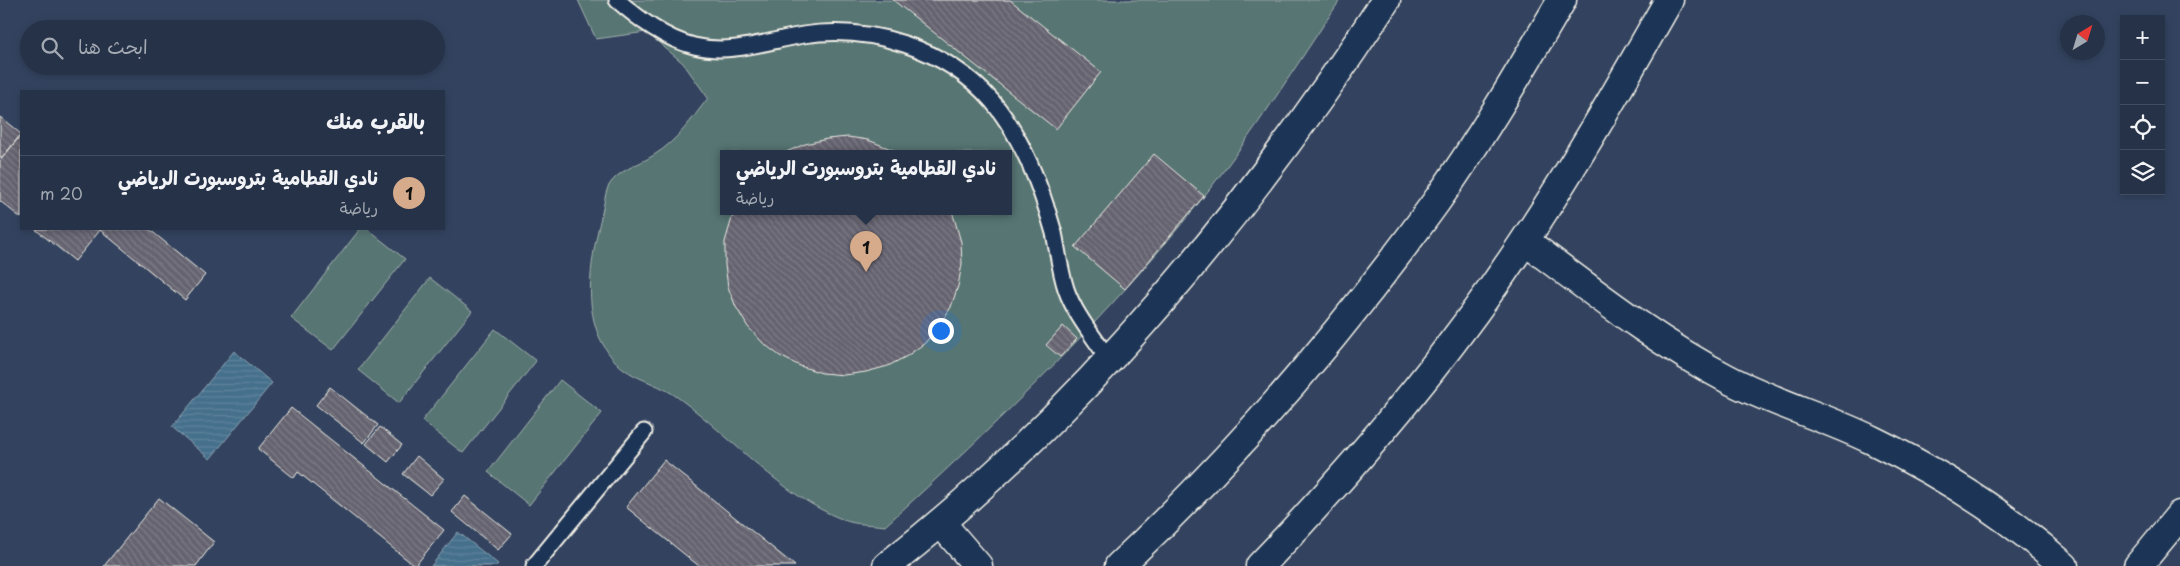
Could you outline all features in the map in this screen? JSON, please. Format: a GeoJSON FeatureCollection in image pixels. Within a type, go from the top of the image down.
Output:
{"type":"FeatureCollection","features":[{"type":"Feature","properties":{"kind":"street"},"geometry":{"type":"LineString","coordinates":[[887,566],[941,524],[1010,461],[1109,360],[1193,265],[1270,169],[1341,69],[1386,0]]}},
{"type":"Feature","properties":{"kind":"street"},"geometry":{"type":"LineString","coordinates":[[1119,566],[1212,472],[1273,406],[1344,323],[1436,201],[1511,86],[1562,0]]}},
{"type":"Feature","properties":{"kind":"street"},"geometry":{"type":"LineString","coordinates":[[1260,566],[1312,512],[1386,428],[1455,340],[1525,241],[1581,153],[1669,0]]}},
{"type":"Feature","properties":{"kind":"street"},"geometry":{"type":"LineString","coordinates":[[1525,241],[1673,349],[1730,380],[1871,439],[1935,473],[1995,512],[2064,566]]}},
{"type":"Feature","properties":{"kind":"street"},"geometry":{"type":"LineString","coordinates":[[2138,566],[2180,515]]}},
{"type":"Feature","properties":{"kind":"street"},"geometry":{"type":"LineString","coordinates":[[941,524],[978,566]]}},
{"type":"Feature","properties":{"kind":"lane"},"geometry":{"type":"LineString","coordinates":[[617,0],[670,38],[695,47],[722,50],[745,48],[804,35],[845,32],[886,38],[924,51],[960,72],[991,100],[1015,133],[1044,202],[1066,288],[1075,309],[1109,360]]}},
{"type":"Feature","properties":{"kind":"lane"},"geometry":{"type":"LineString","coordinates":[[534,566],[644,432]]}},
{"type":"Feature","properties":{"kind":"green space"},"geometry":{"type":"Polygon","coordinates":[[[578,0],[1340,0],[1241,148],[1205,195],[1131,283],[1011,408],[885,526],[848,522],[799,496],[758,465],[680,399],[659,386],[630,373],[612,358],[604,346],[597,331],[593,315],[591,280],[595,246],[608,187],[617,176],[654,155],[670,143],[684,129],[708,98],[683,63],[646,32],[596,39],[578,0]]]}},
{"type":"Feature","properties":{"kind":"green space"},"geometry":{"type":"Polygon","coordinates":[[[359,230],[368,230],[405,259],[333,350],[291,318],[359,230]]]}},
{"type":"Feature","properties":{"kind":"green space"},"geometry":{"type":"Polygon","coordinates":[[[430,278],[472,311],[399,403],[358,370],[430,278]]]}},
{"type":"Feature","properties":{"kind":"green space"},"geometry":{"type":"Polygon","coordinates":[[[495,329],[536,361],[463,453],[422,421],[495,329]]]}},
{"type":"Feature","properties":{"kind":"green space"},"geometry":{"type":"Polygon","coordinates":[[[560,380],[602,413],[529,505],[488,472],[560,380]]]}},
{"type":"Feature","properties":{"kind":"water"},"geometry":{"type":"Polygon","coordinates":[[[234,351],[272,383],[210,459],[172,427],[234,351]]]}},
{"type":"Feature","properties":{"kind":"water"},"geometry":{"type":"Polygon","coordinates":[[[458,532],[498,564],[496,566],[431,566],[458,532]]]}},
{"type":"Feature","properties":{"kind":"building"},"geometry":{"type":"Polygon","coordinates":[[[893,0],[1010,0],[1101,72],[1056,129],[893,0]]]}},
{"type":"Feature","properties":{"kind":"building"},"geometry":{"type":"Polygon","coordinates":[[[0,117],[20,133],[20,135],[2,158],[0,157],[0,117]]]}},
{"type":"Feature","properties":{"kind":"building"},"geometry":{"type":"Polygon","coordinates":[[[20,136],[20,217],[0,201],[0,161],[20,136]]]}},
{"type":"Feature","properties":{"kind":"building"},"geometry":{"type":"Polygon","coordinates":[[[848,137],[868,140],[893,150],[791,150],[805,144],[848,137]]]}},
{"type":"Feature","properties":{"kind":"building"},"geometry":{"type":"Polygon","coordinates":[[[1154,154],[1204,196],[1125,289],[1075,247],[1154,154]]]}},
{"type":"Feature","properties":{"kind":"building"},"geometry":{"type":"Polygon","coordinates":[[[733,215],[953,215],[961,242],[962,264],[958,286],[951,307],[925,343],[907,356],[888,366],[844,375],[822,373],[800,366],[780,356],[763,343],[748,327],[736,307],[728,287],[725,265],[725,242],[733,215]]]}},
{"type":"Feature","properties":{"kind":"building"},"geometry":{"type":"Polygon","coordinates":[[[36,230],[100,230],[75,261],[36,230]]]}},
{"type":"Feature","properties":{"kind":"building"},"geometry":{"type":"Polygon","coordinates":[[[100,230],[150,230],[205,275],[185,300],[100,230]]]}},
{"type":"Feature","properties":{"kind":"building"},"geometry":{"type":"Polygon","coordinates":[[[1063,326],[1077,339],[1060,357],[1046,345],[1063,326]]]}},
{"type":"Feature","properties":{"kind":"building"},"geometry":{"type":"Polygon","coordinates":[[[330,387],[378,425],[364,443],[316,405],[330,387]]]}},
{"type":"Feature","properties":{"kind":"building"},"geometry":{"type":"Polygon","coordinates":[[[291,408],[444,530],[415,566],[298,472],[294,478],[258,449],[291,408]]]}},
{"type":"Feature","properties":{"kind":"building"},"geometry":{"type":"Polygon","coordinates":[[[380,427],[402,445],[388,462],[366,444],[380,427]]]}},
{"type":"Feature","properties":{"kind":"building"},"geometry":{"type":"Polygon","coordinates":[[[417,456],[444,479],[430,495],[403,474],[417,456]]]}},
{"type":"Feature","properties":{"kind":"building"},"geometry":{"type":"Polygon","coordinates":[[[664,460],[795,566],[699,566],[626,507],[664,460]]]}},
{"type":"Feature","properties":{"kind":"building"},"geometry":{"type":"Polygon","coordinates":[[[465,496],[512,534],[498,550],[452,512],[465,496]]]}},
{"type":"Feature","properties":{"kind":"building"},"geometry":{"type":"Polygon","coordinates":[[[159,498],[214,542],[196,566],[104,566],[159,498]]]}},
{"type":"Feature","properties":{"kind":"place","name":"نادي القطامية بتروسبورت الرياضي"},"geometry":{"type":"Point","coordinates":[866,272]}}]}
